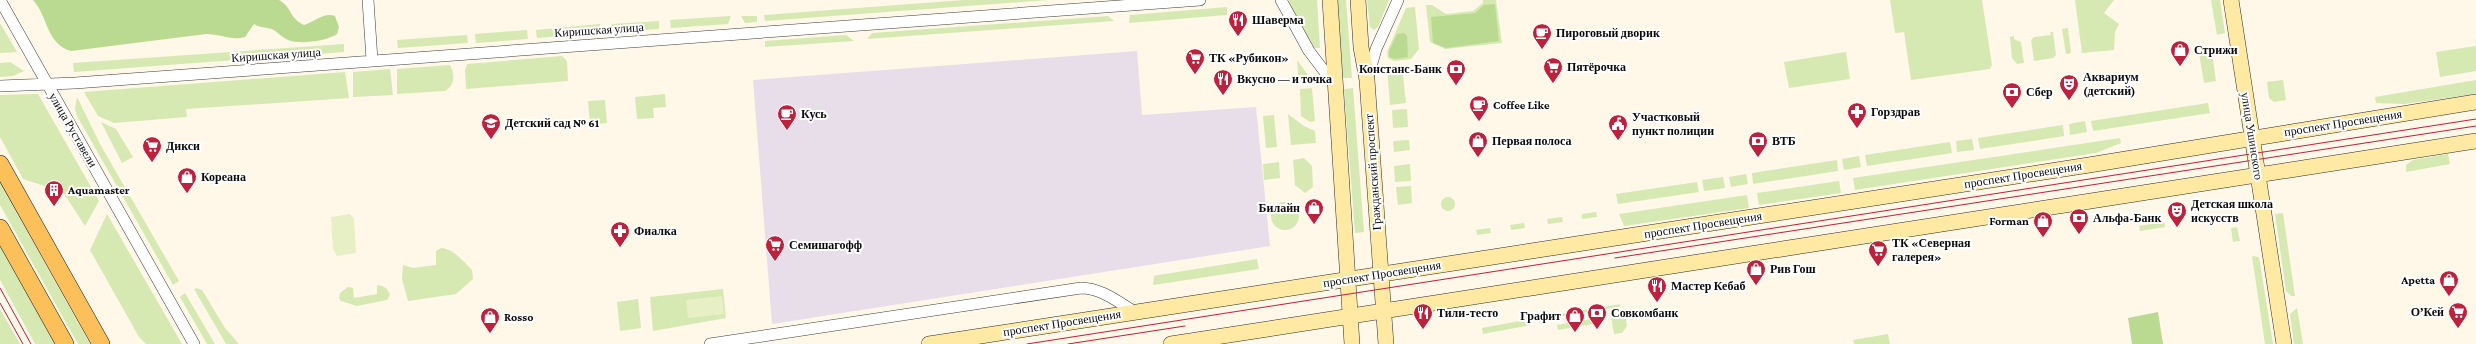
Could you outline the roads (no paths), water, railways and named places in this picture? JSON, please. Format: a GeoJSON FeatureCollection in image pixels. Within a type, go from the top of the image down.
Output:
{"type":"FeatureCollection","features":[{"type":"Feature","properties":{"kind":"main road"},"geometry":{"type":"LineString","coordinates":[[1330,0],[1334,84],[1352,344]]}},
{"type":"Feature","properties":{"kind":"main road","name":"Гражданский проспект"},"geometry":{"type":"LineString","coordinates":[[1358,0],[1367,80],[1386,344]]}},
{"type":"Feature","properties":{"kind":"main road","name":"улица Ушинского"},"geometry":{"type":"LineString","coordinates":[[2230,0],[2284,344]]}},
{"type":"Feature","properties":{"kind":"main road","name":"проспект Просвещения"},"geometry":{"type":"LineString","coordinates":[[929,344],[2089,165],[2252,137],[2476,102]]}},
{"type":"Feature","properties":{"kind":"main road"},"geometry":{"type":"LineString","coordinates":[[1171,344],[2476,141]]}},
{"type":"Feature","properties":{"kind":"main road"},"geometry":{"type":"LineString","coordinates":[[0,164],[101,344]]}},
{"type":"Feature","properties":{"kind":"main road"},"geometry":{"type":"LineString","coordinates":[[0,228],[65,344]]}},
{"type":"Feature","properties":{"kind":"street","name":"улица Руставели"},"geometry":{"type":"LineString","coordinates":[[0,0],[194,344]]}},
{"type":"Feature","properties":{"kind":"street"},"geometry":{"type":"LineString","coordinates":[[368,0],[372,60]]}},
{"type":"Feature","properties":{"kind":"street","name":"Киришская улица"},"geometry":{"type":"LineString","coordinates":[[0,86],[1200,0]]}},
{"type":"Feature","properties":{"kind":"street"},"geometry":{"type":"LineString","coordinates":[[1281,0],[1309,51],[1334,84]]}},
{"type":"Feature","properties":{"kind":"street"},"geometry":{"type":"LineString","coordinates":[[1367,80],[1376,48],[1398,0]]}},
{"type":"Feature","properties":{"kind":"street"},"geometry":{"type":"LineString","coordinates":[[710,344],[1081,288],[1092,288],[1100,291],[1135,312]]}},
{"type":"Feature","properties":{"kind":"tram line"},"geometry":{"type":"LineString","coordinates":[[1027,344],[2476,119]]}},
{"type":"Feature","properties":{"kind":"tram line"},"geometry":{"type":"LineString","coordinates":[[1615,258],[2476,126]]}},
{"type":"Feature","properties":{"kind":"tram line"},"geometry":{"type":"LineString","coordinates":[[0,288],[31,344]]}},
{"type":"Feature","properties":{"kind":"tram line"},"geometry":{"type":"LineString","coordinates":[[0,303],[23,344]]}},
{"type":"Feature","properties":{"kind":"tram line"},"geometry":{"type":"LineString","coordinates":[[1068,344],[1185,326]]}},
{"type":"Feature","properties":{"kind":"place","name":"Шаверма"},"geometry":{"type":"Point","coordinates":[1238,37]}},
{"type":"Feature","properties":{"kind":"place","name":"Пироговый дворик"},"geometry":{"type":"Point","coordinates":[1542,50]}},
{"type":"Feature","properties":{"kind":"place","name":"Стрижи"},"geometry":{"type":"Point","coordinates":[2180,67]}},
{"type":"Feature","properties":{"kind":"place","name":"ТК «Рубикон»"},"geometry":{"type":"Point","coordinates":[1195,75]}},
{"type":"Feature","properties":{"kind":"place","name":"Пятёрочка"},"geometry":{"type":"Point","coordinates":[1553,84]}},
{"type":"Feature","properties":{"kind":"place","name":"Констанс-Банк"},"geometry":{"type":"Point","coordinates":[1456,86]}},
{"type":"Feature","properties":{"kind":"place","name":"Вкусно — и точка"},"geometry":{"type":"Point","coordinates":[1223,96]}},
{"type":"Feature","properties":{"kind":"place","name":"Аквариум (детский)"},"geometry":{"type":"Point","coordinates":[2069,101]}},
{"type":"Feature","properties":{"kind":"place","name":"Сбер"},"geometry":{"type":"Point","coordinates":[2012,109]}},
{"type":"Feature","properties":{"kind":"place","name":"Coffee Like"},"geometry":{"type":"Point","coordinates":[1479,122]}},
{"type":"Feature","properties":{"kind":"place","name":"Горздрав"},"geometry":{"type":"Point","coordinates":[1857,129]}},
{"type":"Feature","properties":{"kind":"place","name":"Кусь"},"geometry":{"type":"Point","coordinates":[787,131]}},
{"type":"Feature","properties":{"kind":"place","name":"Детский сад № 61"},"geometry":{"type":"Point","coordinates":[491,140]}},
{"type":"Feature","properties":{"kind":"place","name":"Участковый пункт полиции"},"geometry":{"type":"Point","coordinates":[1618,141]}},
{"type":"Feature","properties":{"kind":"place","name":"Первая полоса"},"geometry":{"type":"Point","coordinates":[1478,158]}},
{"type":"Feature","properties":{"kind":"place","name":"ВТБ"},"geometry":{"type":"Point","coordinates":[1758,158]}},
{"type":"Feature","properties":{"kind":"place","name":"Дикси"},"geometry":{"type":"Point","coordinates":[152,163]}},
{"type":"Feature","properties":{"kind":"place","name":"Кореана"},"geometry":{"type":"Point","coordinates":[187,194]}},
{"type":"Feature","properties":{"kind":"place","name":"Aquamaster"},"geometry":{"type":"Point","coordinates":[54,207]}},
{"type":"Feature","properties":{"kind":"place","name":"Билайн"},"geometry":{"type":"Point","coordinates":[1314,225]}},
{"type":"Feature","properties":{"kind":"place","name":"Детская школа искусств"},"geometry":{"type":"Point","coordinates":[2177,228]}},
{"type":"Feature","properties":{"kind":"place","name":"Альфа-Банк"},"geometry":{"type":"Point","coordinates":[2079,235]}},
{"type":"Feature","properties":{"kind":"place","name":"Forman"},"geometry":{"type":"Point","coordinates":[2043,238]}},
{"type":"Feature","properties":{"kind":"place","name":"Фиалка"},"geometry":{"type":"Point","coordinates":[620,248]}},
{"type":"Feature","properties":{"kind":"place","name":"Семишагофф"},"geometry":{"type":"Point","coordinates":[775,262]}},
{"type":"Feature","properties":{"kind":"place","name":"ТК «Северная галерея»"},"geometry":{"type":"Point","coordinates":[1878,267]}},
{"type":"Feature","properties":{"kind":"place","name":"Рив Гош"},"geometry":{"type":"Point","coordinates":[1756,286]}},
{"type":"Feature","properties":{"kind":"place","name":"Apetta"},"geometry":{"type":"Point","coordinates":[2449,297]}},
{"type":"Feature","properties":{"kind":"place","name":"Мастер Кебаб"},"geometry":{"type":"Point","coordinates":[1657,303]}},
{"type":"Feature","properties":{"kind":"place","name":"О’Кей"},"geometry":{"type":"Point","coordinates":[2458,329]}},
{"type":"Feature","properties":{"kind":"place","name":"Тили-тесто"},"geometry":{"type":"Point","coordinates":[1423,330]}},
{"type":"Feature","properties":{"kind":"place","name":"Совкомбанк"},"geometry":{"type":"Point","coordinates":[1597,330]}},
{"type":"Feature","properties":{"kind":"place","name":"Графит"},"geometry":{"type":"Point","coordinates":[1575,333]}},
{"type":"Feature","properties":{"kind":"place","name":"Rosso"},"geometry":{"type":"Point","coordinates":[490,334]}}]}
